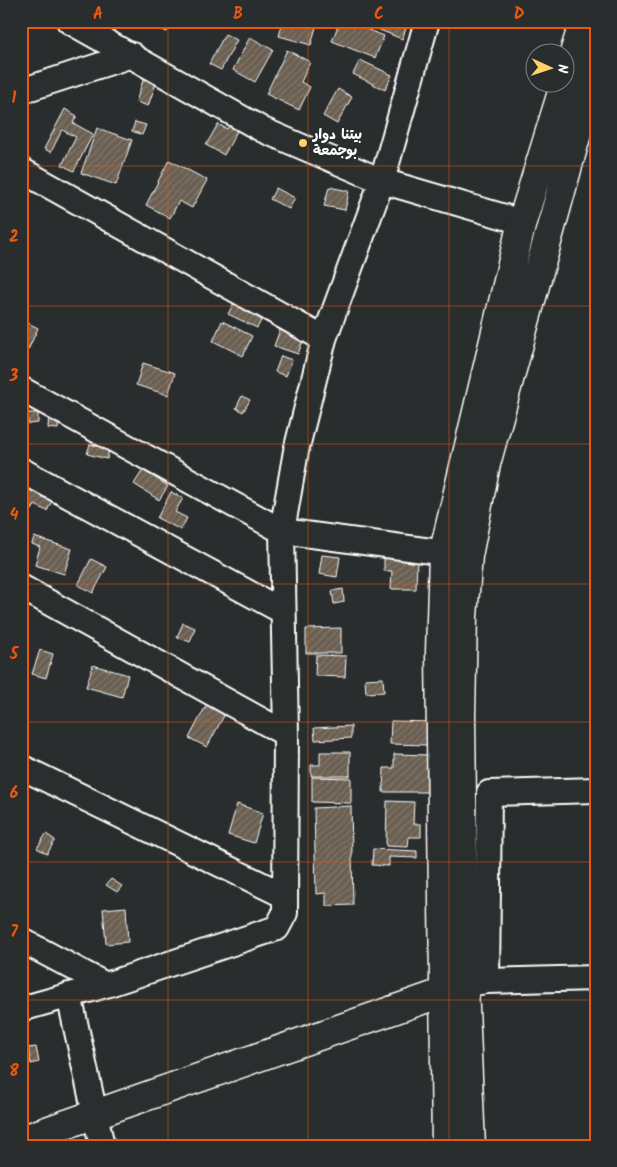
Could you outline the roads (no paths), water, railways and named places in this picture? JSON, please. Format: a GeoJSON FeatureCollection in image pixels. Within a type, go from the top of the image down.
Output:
{"type":"FeatureCollection","features":[{"type":"Feature","properties":{"kind":"main road"},"geometry":{"type":"LineString","coordinates":[[471,1146],[465,986],[461,715],[463,616],[456,555],[522,222],[584,21]]}},
{"type":"Feature","properties":{"kind":"main road"},"geometry":{"type":"LineString","coordinates":[[456,555],[486,464],[596,64]]}},
{"type":"Feature","properties":{"kind":"main road"},"geometry":{"type":"LineString","coordinates":[[21,1140],[465,986]]}},
{"type":"Feature","properties":{"kind":"main road"},"geometry":{"type":"LineString","coordinates":[[446,1146],[465,986]]}},
{"type":"Feature","properties":{"kind":"street"},"geometry":{"type":"LineString","coordinates":[[69,21],[263,130],[382,180],[522,222]]}},
{"type":"Feature","properties":{"kind":"street"},"geometry":{"type":"LineString","coordinates":[[21,1009],[106,985],[277,928],[285,913],[286,734],[282,611],[282,531],[296,451],[324,339],[382,180],[426,21]]}},
{"type":"Feature","properties":{"kind":"street"},"geometry":{"type":"LineString","coordinates":[[21,91],[132,56]]}},
{"type":"Feature","properties":{"kind":"street"},"geometry":{"type":"LineString","coordinates":[[21,170],[324,339]]}},
{"type":"Feature","properties":{"kind":"street"},"geometry":{"type":"LineString","coordinates":[[21,389],[282,531],[456,555]]}},
{"type":"Feature","properties":{"kind":"street"},"geometry":{"type":"LineString","coordinates":[[21,470],[282,611]]}},
{"type":"Feature","properties":{"kind":"street"},"geometry":{"type":"LineString","coordinates":[[21,587],[286,734]]}},
{"type":"Feature","properties":{"kind":"street"},"geometry":{"type":"LineString","coordinates":[[21,767],[285,896]]}},
{"type":"Feature","properties":{"kind":"street"},"geometry":{"type":"LineString","coordinates":[[596,790],[489,794],[465,986],[596,978]]}},
{"type":"Feature","properties":{"kind":"street"},"geometry":{"type":"LineString","coordinates":[[21,940],[106,985]]}},
{"type":"Feature","properties":{"kind":"street"},"geometry":{"type":"LineString","coordinates":[[69,995],[102,1146]]}},
{"type":"Feature","properties":{"kind":"place","name":"بيتنا دوار بوجمعة"},"geometry":{"type":"Point","coordinates":[303,143]}}]}
